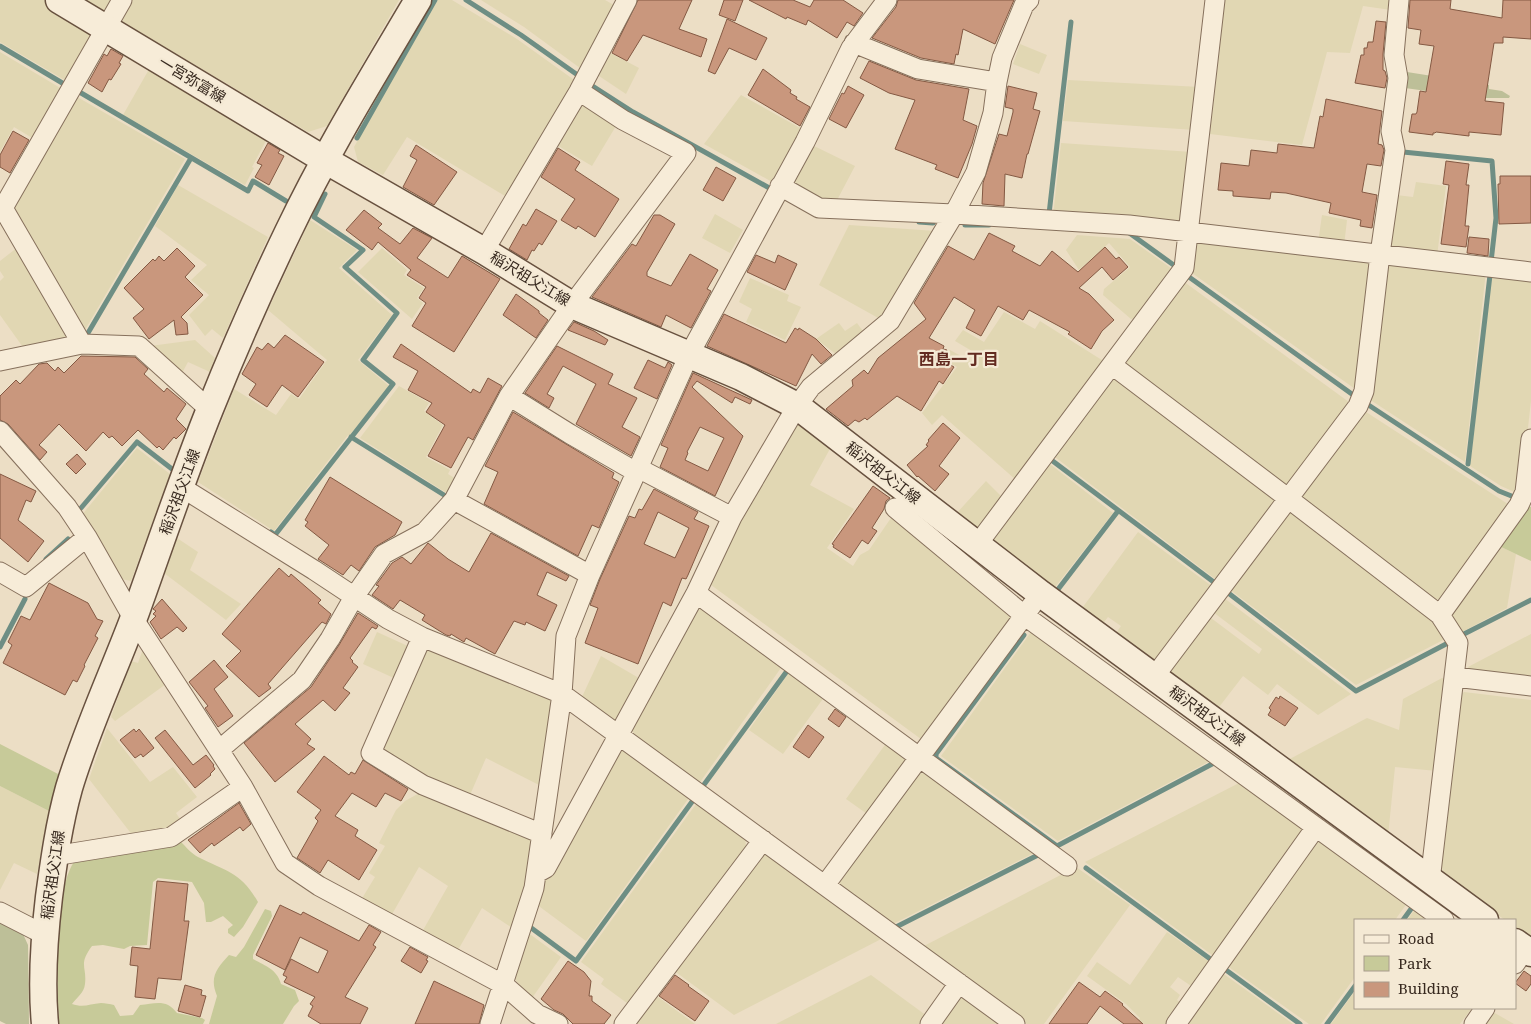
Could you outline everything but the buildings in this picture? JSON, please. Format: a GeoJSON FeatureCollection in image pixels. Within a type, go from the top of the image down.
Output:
{"type":"FeatureCollection","features":[{"type":"Feature","properties":{"kind":"main road","name":"一宮弥富線"},"geometry":{"type":"LineString","coordinates":[[59,0],[324,160]]}},
{"type":"Feature","properties":{"kind":"main road"},"geometry":{"type":"LineString","coordinates":[[324,160],[418,0]]}},
{"type":"Feature","properties":{"kind":"main road","name":"稲沢祖父江線"},"geometry":{"type":"LineString","coordinates":[[45,1024],[43,998],[45,934],[54,856],[70,786],[210,410],[268,275],[324,160],[484,251],[572,305],[741,376],[797,406],[1041,594],[1484,919]]}},
{"type":"Feature","properties":{"kind":"street"},"geometry":{"type":"LineString","coordinates":[[82,344],[2,207],[122,0]]}},
{"type":"Feature","properties":{"kind":"street"},"geometry":{"type":"LineString","coordinates":[[484,251],[579,91],[627,0]]}},
{"type":"Feature","properties":{"kind":"street"},"geometry":{"type":"LineString","coordinates":[[490,1024],[504,985],[537,873],[562,694],[566,636],[590,575],[688,355],[805,142],[854,43],[887,0]]}},
{"type":"Feature","properties":{"kind":"street"},"geometry":{"type":"LineString","coordinates":[[537,873],[546,868],[696,593],[732,517],[797,406],[811,388],[890,322],[954,214],[976,172],[993,113],[1002,58],[1024,5],[1029,0]]}},
{"type":"Feature","properties":{"kind":"street"},"geometry":{"type":"LineString","coordinates":[[977,545],[1184,268],[1215,0]]}},
{"type":"Feature","properties":{"kind":"street"},"geometry":{"type":"LineString","coordinates":[[1154,677],[1358,406],[1364,391],[1380,254],[1396,150],[1391,130],[1398,78],[1394,55],[1398,0]]}},
{"type":"Feature","properties":{"kind":"street"},"geometry":{"type":"LineString","coordinates":[[854,43],[918,68],[997,82]]}},
{"type":"Feature","properties":{"kind":"street"},"geometry":{"type":"LineString","coordinates":[[219,750],[302,680],[330,639],[354,597],[384,554],[425,532],[454,500],[509,396],[572,305],[686,152],[623,120],[579,91]]}},
{"type":"Feature","properties":{"kind":"street"},"geometry":{"type":"LineString","coordinates":[[780,186],[819,208],[1129,225],[1531,272]]}},
{"type":"Feature","properties":{"kind":"street"},"geometry":{"type":"LineString","coordinates":[[0,361],[82,344],[138,346],[210,410]]}},
{"type":"Feature","properties":{"kind":"street"},"geometry":{"type":"LineString","coordinates":[[1112,366],[1289,498],[1440,615],[1458,643],[1430,881]]}},
{"type":"Feature","properties":{"kind":"street"},"geometry":{"type":"LineString","coordinates":[[509,396],[570,434],[732,517]]}},
{"type":"Feature","properties":{"kind":"street"},"geometry":{"type":"LineString","coordinates":[[0,432],[67,507],[87,537],[134,618],[243,787],[286,863],[319,886],[504,985],[537,1014],[558,1024]]}},
{"type":"Feature","properties":{"kind":"street"},"geometry":{"type":"LineString","coordinates":[[1440,615],[1519,505],[1525,492],[1531,439]]}},
{"type":"Feature","properties":{"kind":"street"},"geometry":{"type":"LineString","coordinates":[[181,487],[388,619],[422,636],[562,694],[1016,1024]]}},
{"type":"Feature","properties":{"kind":"street"},"geometry":{"type":"LineString","coordinates":[[454,500],[590,575]]}},
{"type":"Feature","properties":{"kind":"street"},"geometry":{"type":"LineString","coordinates":[[895,508],[1025,616],[1443,919]]}},
{"type":"Feature","properties":{"kind":"street"},"geometry":{"type":"LineString","coordinates":[[0,572],[26,587],[87,537]]}},
{"type":"Feature","properties":{"kind":"street"},"geometry":{"type":"LineString","coordinates":[[696,593],[1068,866]]}},
{"type":"Feature","properties":{"kind":"street"},"geometry":{"type":"LineString","coordinates":[[824,885],[1041,594]]}},
{"type":"Feature","properties":{"kind":"street"},"geometry":{"type":"LineString","coordinates":[[422,636],[371,753],[423,785],[542,834]]}},
{"type":"Feature","properties":{"kind":"street"},"geometry":{"type":"LineString","coordinates":[[1454,677],[1531,686]]}},
{"type":"Feature","properties":{"kind":"street"},"geometry":{"type":"LineString","coordinates":[[54,856],[171,837],[243,787]]}},
{"type":"Feature","properties":{"kind":"street"},"geometry":{"type":"LineString","coordinates":[[1176,1024],[1316,827]]}},
{"type":"Feature","properties":{"kind":"street"},"geometry":{"type":"LineString","coordinates":[[624,1024],[763,840]]}},
{"type":"Feature","properties":{"kind":"street"},"geometry":{"type":"LineString","coordinates":[[0,912],[45,934]]}},
{"type":"Feature","properties":{"kind":"street"},"geometry":{"type":"LineString","coordinates":[[930,1024],[960,983]]}},
{"type":"Feature","properties":{"kind":"street"},"geometry":{"type":"LineString","coordinates":[[1474,1024],[1484,1009]]}},
{"type":"Feature","properties":{"kind":"shaded area"},"geometry":{"type":"Polygon","coordinates":[[[0,0],[44,0],[88,26],[91,39],[68,82],[0,42],[0,0]]]}},
{"type":"Feature","properties":{"kind":"shaded area"},"geometry":{"type":"Polygon","coordinates":[[[86,0],[116,0],[105,11],[86,0]]]}},
{"type":"Feature","properties":{"kind":"shaded area"},"geometry":{"type":"Polygon","coordinates":[[[132,0],[399,0],[327,126],[308,132],[123,22],[122,17],[132,0]]]}},
{"type":"Feature","properties":{"kind":"shaded area"},"geometry":{"type":"Polygon","coordinates":[[[438,0],[452,0],[517,39],[577,82],[517,182],[514,181],[505,196],[407,137],[383,175],[358,162],[354,147],[438,0]]]}},
{"type":"Feature","properties":{"kind":"shaded area"},"geometry":{"type":"Polygon","coordinates":[[[481,0],[605,0],[614,5],[580,68],[524,27],[481,0]]]}},
{"type":"Feature","properties":{"kind":"shaded area"},"geometry":{"type":"Polygon","coordinates":[[[1225,0],[1393,0],[1391,10],[1363,6],[1350,53],[1327,52],[1302,145],[1210,134],[1225,0]]]}},
{"type":"Feature","properties":{"kind":"shaded area"},"geometry":{"type":"Polygon","coordinates":[[[1020,44],[1047,55],[1039,74],[1013,64],[1020,44]]]}},
{"type":"Feature","properties":{"kind":"shaded area"},"geometry":{"type":"Polygon","coordinates":[[[605,50],[639,68],[626,94],[593,72],[605,50]]]}},
{"type":"Feature","properties":{"kind":"shaded area"},"geometry":{"type":"Polygon","coordinates":[[[0,52],[62,89],[34,139],[14,127],[0,152],[0,52]]]}},
{"type":"Feature","properties":{"kind":"shaded area"},"geometry":{"type":"Polygon","coordinates":[[[152,64],[270,133],[245,185],[123,115],[152,64]]]}},
{"type":"Feature","properties":{"kind":"shaded area"},"geometry":{"type":"Polygon","coordinates":[[[1068,80],[1200,87],[1195,130],[1063,121],[1068,80]]]}},
{"type":"Feature","properties":{"kind":"shaded area"},"geometry":{"type":"Polygon","coordinates":[[[72,94],[185,159],[85,330],[16,213],[12,200],[72,94]]]}},
{"type":"Feature","properties":{"kind":"shaded area"},"geometry":{"type":"Polygon","coordinates":[[[741,95],[802,129],[774,183],[704,144],[741,95]]]}},
{"type":"Feature","properties":{"kind":"shaded area"},"geometry":{"type":"Polygon","coordinates":[[[588,105],[616,126],[592,166],[555,144],[577,107],[588,105]]]}},
{"type":"Feature","properties":{"kind":"shaded area"},"geometry":{"type":"Polygon","coordinates":[[[1061,143],[1192,152],[1184,223],[1053,216],[1061,143]]]}},
{"type":"Feature","properties":{"kind":"shaded area"},"geometry":{"type":"Polygon","coordinates":[[[810,144],[855,166],[835,204],[820,203],[790,186],[810,144]]]}},
{"type":"Feature","properties":{"kind":"shaded area"},"geometry":{"type":"Polygon","coordinates":[[[1416,182],[1446,186],[1437,256],[1393,250],[1389,245],[1396,195],[1413,197],[1416,182]]]}},
{"type":"Feature","properties":{"kind":"shaded area"},"geometry":{"type":"Polygon","coordinates":[[[178,185],[268,237],[223,338],[212,329],[205,336],[189,315],[209,295],[191,280],[207,265],[155,226],[178,185]]]}},
{"type":"Feature","properties":{"kind":"shaded area"},"geometry":{"type":"Polygon","coordinates":[[[715,214],[743,230],[730,253],[702,238],[715,214]]]}},
{"type":"Feature","properties":{"kind":"shaded area"},"geometry":{"type":"Polygon","coordinates":[[[1322,215],[1347,220],[1344,246],[1318,243],[1322,215]]]}},
{"type":"Feature","properties":{"kind":"shaded area"},"geometry":{"type":"Polygon","coordinates":[[[310,220],[357,250],[339,268],[392,315],[358,360],[389,386],[348,435],[274,531],[198,482],[234,389],[276,415],[291,394],[299,399],[327,360],[268,310],[310,220]]]}},
{"type":"Feature","properties":{"kind":"shaded area"},"geometry":{"type":"Polygon","coordinates":[[[849,225],[936,231],[880,319],[819,285],[849,225]]]}},
{"type":"Feature","properties":{"kind":"shaded area"},"geometry":{"type":"Polygon","coordinates":[[[1077,235],[1130,239],[1175,271],[1138,318],[1131,319],[1103,295],[1104,289],[1130,267],[1109,243],[1079,270],[1066,250],[1077,235]]]}},
{"type":"Feature","properties":{"kind":"shaded area"},"geometry":{"type":"Polygon","coordinates":[[[1196,238],[1373,262],[1358,391],[1192,273],[1196,238]]]}},
{"type":"Feature","properties":{"kind":"shaded area"},"geometry":{"type":"Polygon","coordinates":[[[18,247],[69,334],[66,341],[25,350],[0,315],[0,281],[4,277],[0,271],[0,261],[18,247]]]}},
{"type":"Feature","properties":{"kind":"shaded area"},"geometry":{"type":"Polygon","coordinates":[[[382,248],[407,270],[404,275],[424,288],[417,298],[423,303],[412,319],[358,272],[382,248]]]}},
{"type":"Feature","properties":{"kind":"shaded area"},"geometry":{"type":"Polygon","coordinates":[[[1384,264],[1486,271],[1465,462],[1369,399],[1384,264]]]}},
{"type":"Feature","properties":{"kind":"shaded area"},"geometry":{"type":"Polygon","coordinates":[[[1492,272],[1531,276],[1531,401],[1519,494],[1501,486],[1470,466],[1492,272]]]}},
{"type":"Feature","properties":{"kind":"shaded area"},"geometry":{"type":"Polygon","coordinates":[[[750,278],[789,295],[787,301],[801,307],[785,340],[746,322],[752,309],[739,302],[750,278]]]}},
{"type":"Feature","properties":{"kind":"shaded area"},"geometry":{"type":"Polygon","coordinates":[[[1183,281],[1353,405],[1293,486],[1282,488],[1127,369],[1126,356],[1183,281]]]}},
{"type":"Feature","properties":{"kind":"shaded area"},"geometry":{"type":"Polygon","coordinates":[[[1004,312],[1035,329],[1040,321],[1105,362],[1016,480],[942,415],[932,425],[922,413],[957,367],[944,360],[950,350],[972,362],[977,354],[955,341],[963,330],[984,342],[1004,312]]]}},
{"type":"Feature","properties":{"kind":"shaded area"},"geometry":{"type":"Polygon","coordinates":[[[839,323],[845,331],[857,323],[865,334],[836,354],[816,339],[839,323]]]}},
{"type":"Feature","properties":{"kind":"shaded area"},"geometry":{"type":"Polygon","coordinates":[[[195,340],[215,358],[210,372],[188,362],[181,375],[150,346],[195,340]]]}},
{"type":"Feature","properties":{"kind":"shaded area"},"geometry":{"type":"Polygon","coordinates":[[[1121,378],[1275,498],[1275,508],[1218,581],[1051,454],[1108,381],[1121,378]]]}},
{"type":"Feature","properties":{"kind":"shaded area"},"geometry":{"type":"Polygon","coordinates":[[[399,386],[429,403],[424,411],[443,425],[426,457],[450,470],[448,474],[461,482],[456,491],[445,492],[360,438],[399,386]]]}},
{"type":"Feature","properties":{"kind":"shaded area"},"geometry":{"type":"Polygon","coordinates":[[[1363,410],[1511,506],[1443,600],[1427,598],[1303,503],[1302,492],[1363,410]]]}},
{"type":"Feature","properties":{"kind":"shaded area"},"geometry":{"type":"Polygon","coordinates":[[[801,423],[831,447],[810,485],[854,509],[827,548],[853,566],[860,555],[869,550],[893,515],[1011,612],[1012,619],[925,742],[707,582],[791,424],[801,423]]]}},
{"type":"Feature","properties":{"kind":"shaded area"},"geometry":{"type":"Polygon","coordinates":[[[137,448],[170,474],[131,581],[121,579],[81,516],[137,448]]]}},
{"type":"Feature","properties":{"kind":"shaded area"},"geometry":{"type":"Polygon","coordinates":[[[1046,461],[1113,513],[1052,591],[993,546],[993,533],[1046,461]]]}},
{"type":"Feature","properties":{"kind":"shaded area"},"geometry":{"type":"Polygon","coordinates":[[[986,481],[1003,498],[981,527],[971,528],[955,515],[986,481]]]}},
{"type":"Feature","properties":{"kind":"shaded area"},"geometry":{"type":"Polygon","coordinates":[[[1296,511],[1430,614],[1447,638],[1356,685],[1229,589],[1287,512],[1296,511]]]}},
{"type":"Feature","properties":{"kind":"shaded area"},"geometry":{"type":"Polygon","coordinates":[[[1138,532],[1213,587],[1159,658],[1149,661],[1114,636],[1121,626],[1108,617],[1101,626],[1080,611],[1138,532]]]}},
{"type":"Feature","properties":{"kind":"shaded area"},"geometry":{"type":"Polygon","coordinates":[[[177,538],[198,552],[190,570],[241,604],[226,620],[164,573],[177,538]]]}},
{"type":"Feature","properties":{"kind":"shaded area"},"geometry":{"type":"Polygon","coordinates":[[[1497,545],[1516,554],[1507,608],[1460,633],[1453,623],[1451,610],[1497,545]]]}},
{"type":"Feature","properties":{"kind":"shaded area"},"geometry":{"type":"Polygon","coordinates":[[[1224,598],[1351,694],[1318,715],[1277,684],[1268,695],[1243,676],[1216,711],[1170,676],[1170,665],[1207,615],[1259,654],[1262,649],[1213,612],[1224,598]]]}},
{"type":"Feature","properties":{"kind":"shaded area"},"geometry":{"type":"Polygon","coordinates":[[[705,607],[783,665],[698,785],[637,740],[631,728],[692,612],[705,607]]]}},
{"type":"Feature","properties":{"kind":"shaded area"},"geometry":{"type":"Polygon","coordinates":[[[1034,628],[1212,760],[1058,841],[941,756],[1034,628]]]}},
{"type":"Feature","properties":{"kind":"shaded area"},"geometry":{"type":"Polygon","coordinates":[[[377,632],[410,647],[396,679],[363,664],[377,632]]]}},
{"type":"Feature","properties":{"kind":"shaded area"},"geometry":{"type":"Polygon","coordinates":[[[1531,634],[1531,678],[1470,671],[1468,667],[1531,634]]]}},
{"type":"Feature","properties":{"kind":"shaded area"},"geometry":{"type":"Polygon","coordinates":[[[433,647],[548,694],[554,705],[543,787],[486,758],[470,795],[411,771],[387,755],[383,744],[424,650],[433,647]]]}},
{"type":"Feature","properties":{"kind":"shaded area"},"geometry":{"type":"Polygon","coordinates":[[[143,649],[166,684],[115,721],[111,717],[131,661],[138,663],[143,649]]]}},
{"type":"Feature","properties":{"kind":"shaded area"},"geometry":{"type":"Polygon","coordinates":[[[601,656],[644,681],[623,721],[612,724],[581,699],[601,656]]]}},
{"type":"Feature","properties":{"kind":"shaded area"},"geometry":{"type":"Polygon","coordinates":[[[790,671],[825,696],[783,754],[749,730],[790,671]]]}},
{"type":"Feature","properties":{"kind":"shaded area"},"geometry":{"type":"Polygon","coordinates":[[[1442,678],[1448,680],[1437,771],[1395,767],[1388,836],[1286,761],[1367,718],[1399,730],[1403,699],[1442,678]]]}},
{"type":"Feature","properties":{"kind":"shaded area"},"geometry":{"type":"Polygon","coordinates":[[[1464,692],[1531,700],[1531,939],[1516,928],[1516,919],[1504,919],[1446,878],[1441,866],[1459,696],[1464,692]]]}},
{"type":"Feature","properties":{"kind":"shaded area"},"geometry":{"type":"Polygon","coordinates":[[[107,728],[150,782],[173,767],[197,797],[176,813],[182,822],[171,830],[133,836],[89,779],[107,728]]]}},
{"type":"Feature","properties":{"kind":"shaded area"},"geometry":{"type":"Polygon","coordinates":[[[887,742],[906,755],[906,768],[870,816],[846,799],[887,742]]]}},
{"type":"Feature","properties":{"kind":"shaded area"},"geometry":{"type":"Polygon","coordinates":[[[629,747],[691,795],[586,941],[536,904],[539,891],[618,749],[629,747]]]}},
{"type":"Feature","properties":{"kind":"shaded area"},"geometry":{"type":"Polygon","coordinates":[[[926,773],[1036,852],[891,925],[840,888],[840,878],[916,774],[926,773]]]}},
{"type":"Feature","properties":{"kind":"shaded area"},"geometry":{"type":"Polygon","coordinates":[[[1241,782],[1301,826],[1302,837],[1215,957],[1085,862],[1241,782]]]}},
{"type":"Feature","properties":{"kind":"shaded area"},"geometry":{"type":"Polygon","coordinates":[[[0,786],[49,811],[37,874],[14,863],[0,890],[0,786]]]}},
{"type":"Feature","properties":{"kind":"shaded area"},"geometry":{"type":"Polygon","coordinates":[[[423,791],[530,837],[534,845],[530,877],[514,929],[482,908],[458,950],[422,932],[448,886],[419,867],[391,916],[361,900],[375,877],[369,873],[385,846],[379,843],[396,810],[405,801],[423,791]]]}},
{"type":"Feature","properties":{"kind":"shaded area"},"geometry":{"type":"Polygon","coordinates":[[[699,800],[745,834],[746,847],[631,1006],[601,984],[604,979],[581,962],[699,800]]]}},
{"type":"Feature","properties":{"kind":"shaded area"},"geometry":{"type":"Polygon","coordinates":[[[1315,842],[1326,842],[1408,902],[1396,919],[1354,919],[1354,978],[1321,1024],[1309,1024],[1226,965],[1315,842]]]}},
{"type":"Feature","properties":{"kind":"shaded area"},"geometry":{"type":"Polygon","coordinates":[[[768,851],[885,937],[734,1015],[673,970],[757,854],[768,851]]]}},
{"type":"Feature","properties":{"kind":"shaded area"},"geometry":{"type":"Polygon","coordinates":[[[1076,867],[1130,905],[1044,1024],[1027,1024],[922,947],[1076,867]]]}},
{"type":"Feature","properties":{"kind":"shaded area"},"geometry":{"type":"Polygon","coordinates":[[[1416,908],[1432,919],[1408,919],[1416,908]]]}},
{"type":"Feature","properties":{"kind":"shaded area"},"geometry":{"type":"Polygon","coordinates":[[[527,932],[561,957],[532,998],[516,981],[514,973],[527,932]]]}},
{"type":"Feature","properties":{"kind":"shaded area"},"geometry":{"type":"Polygon","coordinates":[[[1167,932],[1211,963],[1194,988],[1178,977],[1170,987],[1180,995],[1177,1000],[1182,1004],[1167,1024],[1136,1024],[1140,1018],[1126,1004],[1087,976],[1097,962],[1130,985],[1167,932]]]}},
{"type":"Feature","properties":{"kind":"shaded area"},"geometry":{"type":"Polygon","coordinates":[[[1221,972],[1293,1024],[1184,1024],[1221,972]]]}},
{"type":"Feature","properties":{"kind":"shaded area"},"geometry":{"type":"Polygon","coordinates":[[[871,975],[927,1016],[921,1024],[776,1024],[871,975]]]}},
{"type":"Feature","properties":{"kind":"shaded area"},"geometry":{"type":"Polygon","coordinates":[[[1354,992],[1354,1009],[1471,1009],[1460,1024],[1331,1024],[1354,992]]]}},
{"type":"Feature","properties":{"kind":"shaded area"},"geometry":{"type":"Polygon","coordinates":[[[654,994],[695,1024],[637,1024],[634,1022],[654,994]]]}},
{"type":"Feature","properties":{"kind":"shaded area"},"geometry":{"type":"Polygon","coordinates":[[[958,998],[969,998],[1004,1024],[939,1024],[958,998]]]}},
{"type":"Feature","properties":{"kind":"shaded area"},"geometry":{"type":"Polygon","coordinates":[[[1493,1012],[1514,1024],[1484,1024],[1493,1012]]]}},
{"type":"Feature","properties":{"kind":"green space"},"geometry":{"type":"Polygon","coordinates":[[[1407,72],[1489,85],[1489,89],[1502,91],[1510,96],[1509,98],[1477,98],[1405,88],[1407,72]]]}},
{"type":"Feature","properties":{"kind":"green space"},"geometry":{"type":"Polygon","coordinates":[[[1524,505],[1531,507],[1531,561],[1497,545],[1524,505]]]}},
{"type":"Feature","properties":{"kind":"green space"},"geometry":{"type":"Polygon","coordinates":[[[0,744],[60,775],[49,811],[0,786],[0,744]]]}},
{"type":"Feature","properties":{"kind":"green space"},"geometry":{"type":"Polygon","coordinates":[[[180,841],[196,856],[239,878],[251,892],[258,902],[243,927],[234,937],[228,933],[228,929],[233,925],[223,916],[211,922],[206,922],[204,903],[192,882],[158,878],[153,882],[147,945],[130,946],[124,949],[103,945],[92,946],[84,962],[84,987],[72,1004],[83,1006],[101,1003],[114,1005],[120,1016],[133,1015],[140,1005],[161,1003],[169,1006],[177,1013],[202,1018],[205,1020],[203,1024],[59,1024],[58,940],[60,916],[63,894],[74,862],[180,841]]]}},
{"type":"Feature","properties":{"kind":"green space"},"geometry":{"type":"Polygon","coordinates":[[[265,909],[271,911],[272,916],[253,955],[253,959],[274,971],[281,984],[295,990],[299,1001],[283,1024],[209,1024],[217,996],[214,983],[216,973],[229,955],[236,957],[244,947],[265,909]]]}},
{"type":"Feature","properties":{"kind":"green space"},"geometry":{"type":"Polygon","coordinates":[[[0,923],[23,934],[28,945],[29,1024],[6,1024],[0,1021],[0,923]]]}},
{"type":"Feature","properties":{"kind":"waterway"},"geometry":{"type":"LineString","coordinates":[[357,138],[435,0]]}},
{"type":"Feature","properties":{"kind":"waterway"},"geometry":{"type":"LineString","coordinates":[[466,0],[521,35],[579,76]]}},
{"type":"Feature","properties":{"kind":"waterway"},"geometry":{"type":"LineString","coordinates":[[1049,214],[1071,22]]}},
{"type":"Feature","properties":{"kind":"waterway"},"geometry":{"type":"LineString","coordinates":[[0,46],[64,84]]}},
{"type":"Feature","properties":{"kind":"waterway"},"geometry":{"type":"LineString","coordinates":[[591,85],[633,112],[771,189]]}},
{"type":"Feature","properties":{"kind":"waterway"},"geometry":{"type":"LineString","coordinates":[[76,90],[248,191],[253,181],[286,201]]}},
{"type":"Feature","properties":{"kind":"waterway"},"geometry":{"type":"LineString","coordinates":[[1403,152],[1492,161],[1496,218],[1491,262]]}},
{"type":"Feature","properties":{"kind":"waterway"},"geometry":{"type":"LineString","coordinates":[[88,333],[191,158]]}},
{"type":"Feature","properties":{"kind":"waterway"},"geometry":{"type":"LineString","coordinates":[[271,532],[275,535],[393,384],[363,360],[397,313],[345,267],[363,250],[314,217],[325,194]]}},
{"type":"Feature","properties":{"kind":"waterway"},"geometry":{"type":"LineString","coordinates":[[919,222],[933,223]]}},
{"type":"Feature","properties":{"kind":"waterway"},"geometry":{"type":"LineString","coordinates":[[965,225],[989,225]]}},
{"type":"Feature","properties":{"kind":"waterway"},"geometry":{"type":"LineString","coordinates":[[1128,232],[1175,266]]}},
{"type":"Feature","properties":{"kind":"waterway"},"geometry":{"type":"LineString","coordinates":[[1468,464],[1490,275]]}},
{"type":"Feature","properties":{"kind":"waterway"},"geometry":{"type":"LineString","coordinates":[[1189,277],[1356,397]]}},
{"type":"Feature","properties":{"kind":"waterway"},"geometry":{"type":"LineString","coordinates":[[1367,404],[1499,491],[1514,497]]}},
{"type":"Feature","properties":{"kind":"waterway"},"geometry":{"type":"LineString","coordinates":[[351,437],[444,495]]}},
{"type":"Feature","properties":{"kind":"waterway"},"geometry":{"type":"LineString","coordinates":[[81,508],[137,442],[172,469]]}},
{"type":"Feature","properties":{"kind":"waterway"},"geometry":{"type":"LineString","coordinates":[[1050,459],[1215,583]]}},
{"type":"Feature","properties":{"kind":"waterway"},"geometry":{"type":"LineString","coordinates":[[1056,592],[1118,511]]}},
{"type":"Feature","properties":{"kind":"waterway"},"geometry":{"type":"LineString","coordinates":[[46,559],[68,539]]}},
{"type":"Feature","properties":{"kind":"waterway"},"geometry":{"type":"LineString","coordinates":[[1227,592],[1356,691],[1448,643]]}},
{"type":"Feature","properties":{"kind":"waterway"},"geometry":{"type":"LineString","coordinates":[[0,647],[25,599]]}},
{"type":"Feature","properties":{"kind":"waterway"},"geometry":{"type":"LineString","coordinates":[[1464,634],[1531,600]]}},
{"type":"Feature","properties":{"kind":"waterway"},"geometry":{"type":"LineString","coordinates":[[1024,635],[936,754],[936,758],[1057,846],[1214,763]]}},
{"type":"Feature","properties":{"kind":"waterway"},"geometry":{"type":"LineString","coordinates":[[703,786],[787,671]]}},
{"type":"Feature","properties":{"kind":"waterway"},"geometry":{"type":"LineString","coordinates":[[530,927],[576,961],[694,799]]}},
{"type":"Feature","properties":{"kind":"waterway"},"geometry":{"type":"LineString","coordinates":[[896,927],[1038,855]]}},
{"type":"Feature","properties":{"kind":"waterway"},"geometry":{"type":"LineString","coordinates":[[1086,868],[1213,961]]}},
{"type":"Feature","properties":{"kind":"waterway"},"geometry":{"type":"LineString","coordinates":[[1404,919],[1411,909]]}},
{"type":"Feature","properties":{"kind":"waterway"},"geometry":{"type":"LineString","coordinates":[[1226,970],[1300,1024]]}},
{"type":"Feature","properties":{"kind":"waterway"},"geometry":{"type":"LineString","coordinates":[[1327,1024],[1354,987]]}},
{"type":"Feature","properties":{"kind":"district","name":"西島一丁目"},"geometry":{"type":"Point","coordinates":[959,359]}}]}
